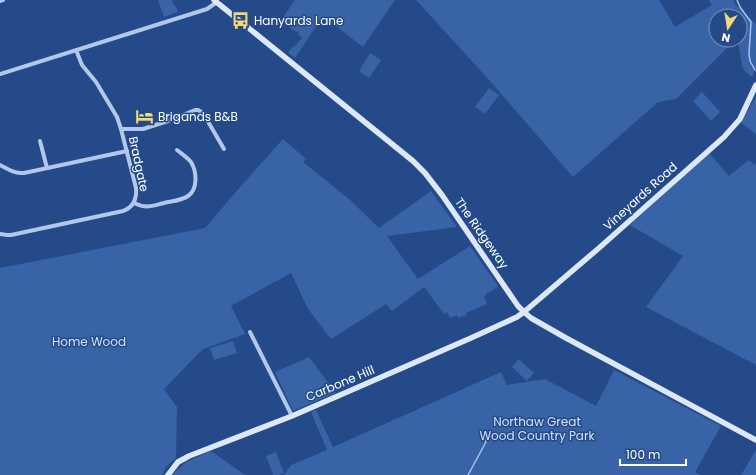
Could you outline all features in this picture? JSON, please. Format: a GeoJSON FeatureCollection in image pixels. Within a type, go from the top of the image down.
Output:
{"type":"FeatureCollection","features":[{"type":"Feature","properties":{"kind":"street"},"geometry":{"type":"LineString","coordinates":[[0,74],[207,8],[215,1]]}},
{"type":"Feature","properties":{"kind":"street","name":"The Ridgeway"},"geometry":{"type":"LineString","coordinates":[[215,1],[397,147],[425,173],[442,195],[518,306],[531,318],[756,440]]}},
{"type":"Feature","properties":{"kind":"street","name":"Bradgate"},"geometry":{"type":"LineString","coordinates":[[0,234],[11,235],[123,211],[130,208],[136,200],[136,192],[121,129],[112,109],[96,82],[84,69],[76,50]]}},
{"type":"Feature","properties":{"kind":"street","name":"Vineyards Road"},"geometry":{"type":"LineString","coordinates":[[524,312],[599,248],[724,137],[740,119],[756,85]]}},
{"type":"Feature","properties":{"kind":"street"},"geometry":{"type":"LineString","coordinates":[[121,129],[143,129],[198,110],[203,113],[224,150]]}},
{"type":"Feature","properties":{"kind":"street"},"geometry":{"type":"LineString","coordinates":[[40,141],[47,168]]}},
{"type":"Feature","properties":{"kind":"street"},"geometry":{"type":"LineString","coordinates":[[134,203],[146,207],[186,198],[192,191],[196,177],[193,167],[187,158],[177,150]]}},
{"type":"Feature","properties":{"kind":"street"},"geometry":{"type":"LineString","coordinates":[[0,164],[13,172],[20,173],[127,151]]}},
{"type":"Feature","properties":{"kind":"street","name":"Carbone Hill"},"geometry":{"type":"LineString","coordinates":[[168,475],[178,462],[189,456],[292,416],[465,341],[517,317],[524,312]]}},
{"type":"Feature","properties":{"kind":"street"},"geometry":{"type":"LineString","coordinates":[[250,332],[292,416]]}},
{"type":"Feature","properties":{"kind":"green space"},"geometry":{"type":"Polygon","coordinates":[[[158,0],[172,0],[178,12],[164,17],[158,0]]]}},
{"type":"Feature","properties":{"kind":"green space"},"geometry":{"type":"Polygon","coordinates":[[[295,0],[395,0],[363,47],[323,16],[295,58],[288,53],[302,38],[298,32],[292,30],[282,19],[295,0]]]}},
{"type":"Feature","properties":{"kind":"green space"},"geometry":{"type":"Polygon","coordinates":[[[416,0],[659,0],[675,27],[712,5],[709,0],[734,0],[734,3],[739,8],[708,8],[708,48],[727,48],[676,99],[658,102],[573,177],[491,82],[416,0]]]}},
{"type":"Feature","properties":{"kind":"green space"},"geometry":{"type":"Polygon","coordinates":[[[748,16],[756,24],[756,67],[752,77],[742,66],[739,48],[748,48],[748,16]]]}},
{"type":"Feature","properties":{"kind":"green space"},"geometry":{"type":"Polygon","coordinates":[[[370,53],[381,60],[369,78],[359,71],[370,53]]]}},
{"type":"Feature","properties":{"kind":"green space"},"geometry":{"type":"Polygon","coordinates":[[[489,88],[499,95],[485,114],[475,107],[489,88]]]}},
{"type":"Feature","properties":{"kind":"green space"},"geometry":{"type":"Polygon","coordinates":[[[702,92],[720,112],[711,121],[693,101],[702,92]]]}},
{"type":"Feature","properties":{"kind":"green space"},"geometry":{"type":"Polygon","coordinates":[[[756,96],[756,134],[741,123],[756,96]]]}},
{"type":"Feature","properties":{"kind":"green space","name":"Home Wood"},"geometry":{"type":"Polygon","coordinates":[[[283,139],[306,159],[303,162],[349,199],[379,228],[431,191],[457,227],[387,236],[418,279],[470,246],[498,286],[484,297],[487,304],[466,313],[467,315],[458,318],[457,315],[450,318],[447,312],[444,314],[424,287],[392,311],[386,304],[331,339],[308,309],[291,273],[231,306],[245,334],[203,349],[164,389],[177,407],[176,458],[166,467],[162,475],[0,475],[0,268],[205,228],[283,139]]]}},
{"type":"Feature","properties":{"kind":"green space"},"geometry":{"type":"Polygon","coordinates":[[[709,153],[729,176],[749,160],[755,165],[756,163],[756,365],[646,307],[683,256],[630,225],[709,153]]]}},
{"type":"Feature","properties":{"kind":"green space"},"geometry":{"type":"Polygon","coordinates":[[[233,341],[237,353],[214,360],[210,348],[233,341]]]}},
{"type":"Feature","properties":{"kind":"green space"},"geometry":{"type":"Polygon","coordinates":[[[309,357],[336,393],[293,411],[275,372],[309,357]]]}},
{"type":"Feature","properties":{"kind":"green space"},"geometry":{"type":"Polygon","coordinates":[[[519,359],[534,373],[527,381],[512,367],[519,359]]]}},
{"type":"Feature","properties":{"kind":"green space","name":"Northaw Great Wood Country Park"},"geometry":{"type":"Polygon","coordinates":[[[614,370],[721,426],[695,472],[700,475],[284,475],[291,465],[327,450],[311,412],[316,410],[333,447],[501,372],[507,385],[545,379],[596,406],[614,370]]]}},
{"type":"Feature","properties":{"kind":"green space"},"geometry":{"type":"Polygon","coordinates":[[[756,450],[756,475],[741,475],[756,450]]]}},
{"type":"Feature","properties":{"kind":"green space"},"geometry":{"type":"Polygon","coordinates":[[[211,451],[245,475],[172,475],[186,462],[211,451]]]}},
{"type":"Feature","properties":{"kind":"green space"},"geometry":{"type":"Polygon","coordinates":[[[276,452],[284,473],[273,475],[266,456],[276,452]]]}},
{"type":"Feature","properties":{"kind":"waterway"},"geometry":{"type":"LineString","coordinates":[[737,0],[740,7],[751,22],[749,54],[750,61],[755,70]]}},
{"type":"Feature","properties":{"kind":"waterway"},"geometry":{"type":"LineString","coordinates":[[468,475],[486,442],[485,432]]}},
{"type":"Feature","properties":{"kind":"place","name":"Hanyards Lane"},"geometry":{"type":"Point","coordinates":[241,20]}},
{"type":"Feature","properties":{"kind":"place","name":"Brigands B&B"},"geometry":{"type":"Point","coordinates":[145,116]}}]}
